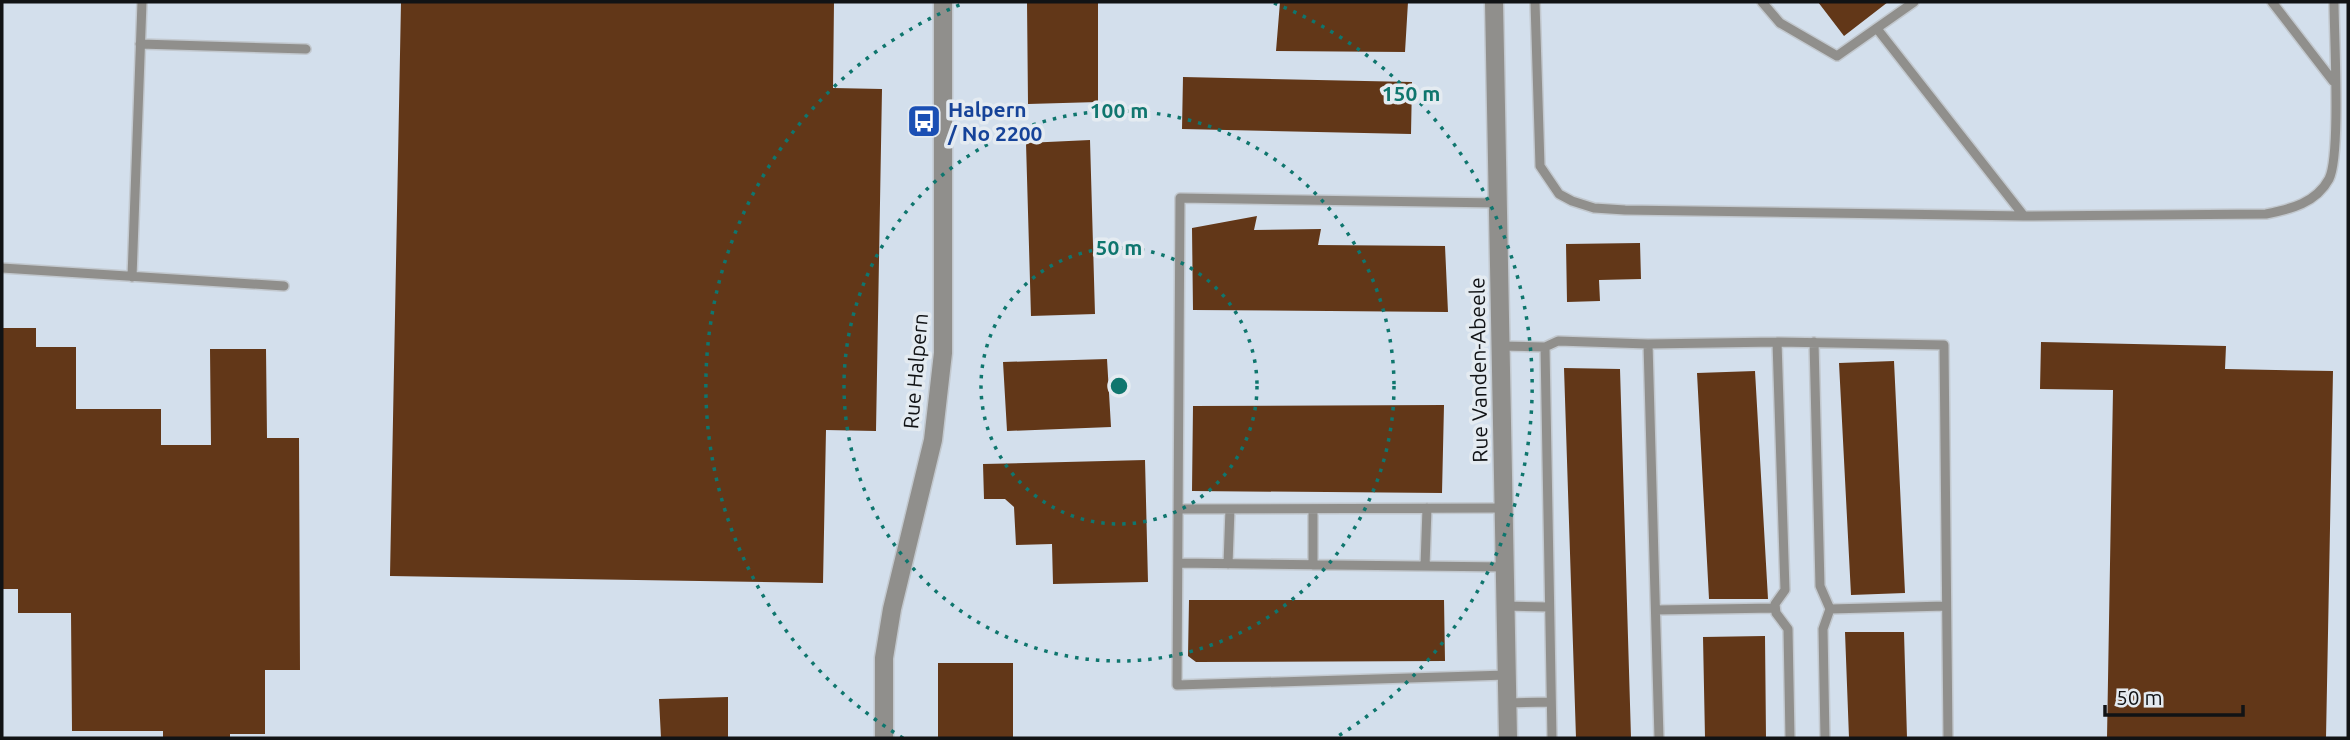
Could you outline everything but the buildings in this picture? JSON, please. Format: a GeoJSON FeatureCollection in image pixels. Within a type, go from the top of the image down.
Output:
{"type":"FeatureCollection","features":[{"type":"Feature","properties":{"kind":"street","name":"Rue Halpern"},"geometry":{"type":"LineString","coordinates":[[884,738],[884,658],[892,609],[933,440],[943,353],[943,2]]}},
{"type":"Feature","properties":{"kind":"street","name":"Rue Vanden-Abeele"},"geometry":{"type":"LineString","coordinates":[[1494,2],[1508,738]]}},
{"type":"Feature","properties":{"kind":"lane"},"geometry":{"type":"LineString","coordinates":[[132,277],[142,2]]}},
{"type":"Feature","properties":{"kind":"lane"},"geometry":{"type":"LineString","coordinates":[[1535,2],[1540,166],[1559,194],[1572,201],[1594,208],[1625,210],[2024,216],[2266,214],[2296,208],[2316,195],[2330,177],[2335,138],[2334,2]]}},
{"type":"Feature","properties":{"kind":"lane"},"geometry":{"type":"LineString","coordinates":[[1762,2],[1780,23],[1838,56],[1914,2]]}},
{"type":"Feature","properties":{"kind":"lane"},"geometry":{"type":"LineString","coordinates":[[2272,2],[2334,81]]}},
{"type":"Feature","properties":{"kind":"lane"},"geometry":{"type":"LineString","coordinates":[[1878,30],[2024,216]]}},
{"type":"Feature","properties":{"kind":"lane"},"geometry":{"type":"LineString","coordinates":[[140,44],[306,49]]}},
{"type":"Feature","properties":{"kind":"lane"},"geometry":{"type":"LineString","coordinates":[[1498,203],[1180,198],[1177,685],[1507,675]]}},
{"type":"Feature","properties":{"kind":"lane"},"geometry":{"type":"LineString","coordinates":[[2,268],[284,286]]}},
{"type":"Feature","properties":{"kind":"lane"},"geometry":{"type":"LineString","coordinates":[[1501,346],[1545,347],[1558,341],[1944,345],[1948,738]]}},
{"type":"Feature","properties":{"kind":"lane"},"geometry":{"type":"LineString","coordinates":[[1777,342],[1785,590],[1777,597],[1776,608],[1788,629],[1790,738]]}},
{"type":"Feature","properties":{"kind":"lane"},"geometry":{"type":"LineString","coordinates":[[1814,342],[1820,586],[1830,609],[1823,628],[1825,738]]}},
{"type":"Feature","properties":{"kind":"lane"},"geometry":{"type":"LineString","coordinates":[[1647,344],[1659,738]]}},
{"type":"Feature","properties":{"kind":"lane"},"geometry":{"type":"LineString","coordinates":[[1545,347],[1552,738]]}},
{"type":"Feature","properties":{"kind":"lane"},"geometry":{"type":"LineString","coordinates":[[1425,566],[1427,508]]}},
{"type":"Feature","properties":{"kind":"lane"},"geometry":{"type":"LineString","coordinates":[[1178,509],[1503,508]]}},
{"type":"Feature","properties":{"kind":"lane"},"geometry":{"type":"LineString","coordinates":[[1228,564],[1230,509]]}},
{"type":"Feature","properties":{"kind":"lane"},"geometry":{"type":"LineString","coordinates":[[1313,509],[1313,565]]}},
{"type":"Feature","properties":{"kind":"lane"},"geometry":{"type":"LineString","coordinates":[[1178,563],[1505,567]]}},
{"type":"Feature","properties":{"kind":"lane"},"geometry":{"type":"LineString","coordinates":[[1505,606],[1549,607]]}},
{"type":"Feature","properties":{"kind":"lane"},"geometry":{"type":"LineString","coordinates":[[1830,609],[1946,606]]}},
{"type":"Feature","properties":{"kind":"lane"},"geometry":{"type":"LineString","coordinates":[[1656,610],[1776,608]]}},
{"type":"Feature","properties":{"kind":"lane"},"geometry":{"type":"LineString","coordinates":[[1507,703],[1551,702]]}},
{"type":"Feature","properties":{"kind":"shaded area"},"geometry":{"type":"Polygon","coordinates":[[[2,2],[2348,2],[2348,738],[2,738],[2,2]]]}},
{"type":"Feature","properties":{"kind":"place","name":"Halpern / No 2200"},"geometry":{"type":"Point","coordinates":[924,121]}}]}
